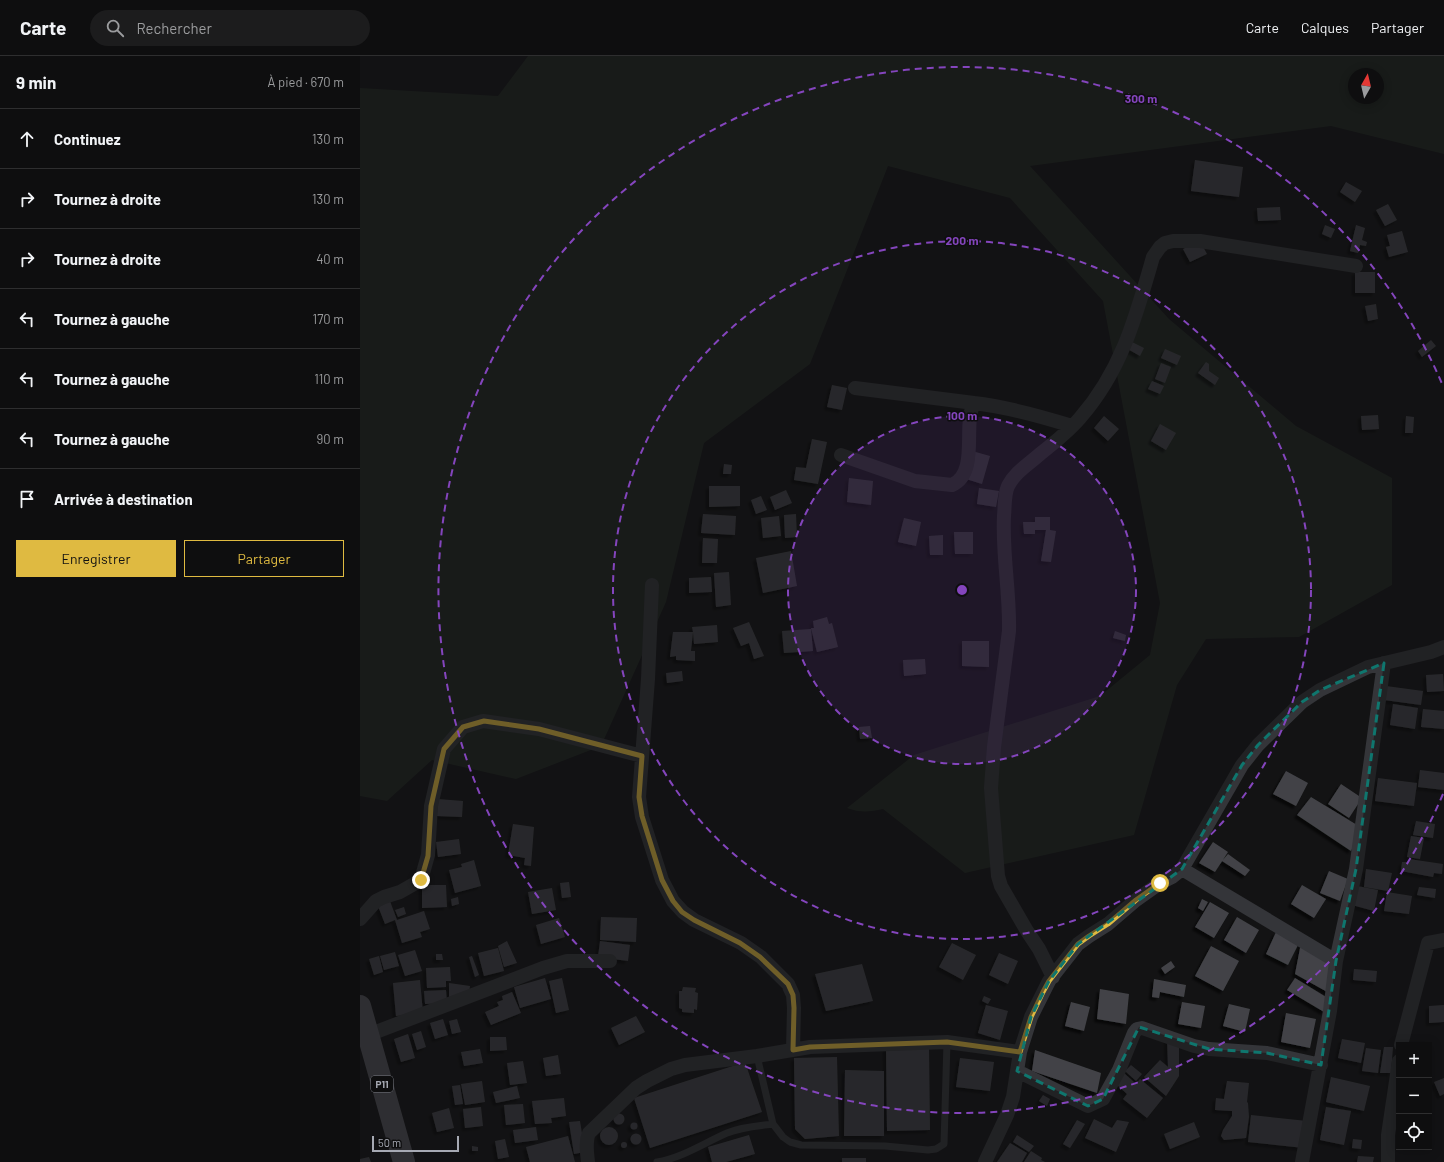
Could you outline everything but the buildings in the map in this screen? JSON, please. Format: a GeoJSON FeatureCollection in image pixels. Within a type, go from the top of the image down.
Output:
{"type":"FeatureCollection","features":[{"type":"Feature","properties":{"kind":"main road","name":"P11"},"geometry":{"type":"LineString","coordinates":[[360,1006],[404,1162]]}},
{"type":"Feature","properties":{"kind":"street"},"geometry":{"type":"LineString","coordinates":[[1053,977],[1039,949],[1027,931],[1002,886],[998,876],[991,788],[994,747],[1009,630],[1010,612],[1004,554],[1005,495],[1008,486],[1016,474],[1064,435],[1080,419],[1101,391],[1115,367],[1132,327],[1153,257],[1160,247],[1166,243],[1173,241],[1200,241],[1356,266]]}},
{"type":"Feature","properties":{"kind":"street"},"geometry":{"type":"LineString","coordinates":[[855,388],[1001,407],[1040,416],[1072,426]]}},
{"type":"Feature","properties":{"kind":"street"},"geometry":{"type":"LineString","coordinates":[[841,455],[915,481],[952,485],[958,483],[967,465],[970,439],[970,419],[974,403]]}},
{"type":"Feature","properties":{"kind":"street"},"geometry":{"type":"LineString","coordinates":[[652,585],[648,679],[639,797],[642,816],[662,880],[673,901],[682,912],[694,920],[740,943],[760,957],[788,984],[793,995],[794,1008],[793,1050]]}},
{"type":"Feature","properties":{"kind":"street"},"geometry":{"type":"LineString","coordinates":[[985,1162],[1007,1115],[1013,1097],[1020,1052],[1031,1017],[1043,992],[1078,944],[1108,924],[1136,900],[1182,869],[1242,765],[1258,744],[1302,702],[1320,690],[1368,667],[1431,652],[1444,647]]}},
{"type":"Feature","properties":{"kind":"street"},"geometry":{"type":"LineString","coordinates":[[1302,1162],[1321,1066],[1336,961],[1356,869],[1384,663]]}},
{"type":"Feature","properties":{"kind":"street"},"geometry":{"type":"LineString","coordinates":[[360,919],[376,900],[400,892],[421,880],[428,856],[431,806],[444,749],[463,727],[484,721],[539,729],[642,756]]}},
{"type":"Feature","properties":{"kind":"street"},"geometry":{"type":"LineString","coordinates":[[1182,869],[1336,961]]}},
{"type":"Feature","properties":{"kind":"street"},"geometry":{"type":"LineString","coordinates":[[1402,1042],[1428,943],[1444,940]]}},
{"type":"Feature","properties":{"kind":"street"},"geometry":{"type":"LineString","coordinates":[[368,1035],[543,968],[567,961],[610,961]]}},
{"type":"Feature","properties":{"kind":"street"},"geometry":{"type":"LineString","coordinates":[[1017,1070],[1088,1106],[1103,1099],[1119,1070],[1134,1033],[1137,1029],[1142,1028],[1194,1046],[1209,1049],[1267,1053],[1321,1066]]}},
{"type":"Feature","properties":{"kind":"street"},"geometry":{"type":"LineString","coordinates":[[588,1162],[586,1139],[589,1133],[636,1088],[671,1069],[685,1065],[757,1056],[810,1047],[947,1042],[1020,1052]]}},
{"type":"Feature","properties":{"kind":"street"},"geometry":{"type":"LineString","coordinates":[[1388,1162],[1388,1135],[1396,1078]]}},
{"type":"Feature","properties":{"kind":"lane"},"geometry":{"type":"LineString","coordinates":[[757,1056],[773,1124],[783,1137],[790,1142],[801,1145],[885,1146],[928,1150],[936,1149],[944,1144],[947,1042]]}},
{"type":"Feature","properties":{"kind":"lane"},"geometry":{"type":"LineString","coordinates":[[657,1162],[676,1157],[728,1133],[744,1128],[773,1124]]}},
{"type":"Feature","properties":{"kind":"highlighted area"},"geometry":{"type":"Polygon","coordinates":[[[1384,663],[1356,869],[1336,961],[1321,1065],[1267,1053],[1209,1049],[1139,1027],[1103,1099],[1088,1106],[1017,1071],[1031,1017],[1049,981],[1078,944],[1182,869],[1242,765],[1258,745],[1302,702],[1320,690],[1384,663]]]}},
{"type":"Feature","properties":{"kind":"shaded area"},"geometry":{"type":"Polygon","coordinates":[[[528,56],[1444,56],[1444,154],[1331,126],[1030,166],[1169,319],[1296,426],[1392,478],[1392,585],[1299,637],[1206,639],[1177,685],[1134,835],[965,873],[883,809],[865,812],[847,808],[914,755],[1100,696],[1150,655],[1160,603],[1103,301],[1010,198],[888,166],[810,364],[704,443],[666,602],[601,746],[516,779],[432,760],[387,801],[360,796],[360,88],[498,96],[528,56]]]}},
{"type":"Feature","properties":{"kind":"route"},"geometry":{"type":"LineString","coordinates":[[421,880],[428,856],[431,806],[444,749],[463,727],[484,721],[539,729],[642,756],[639,797],[640,807],[662,880],[673,901],[682,912],[694,920],[740,943],[760,957],[788,984],[793,995],[794,1008],[793,1050],[810,1047],[947,1042],[1020,1052],[1031,1017],[1043,992],[1049,981],[1078,944],[1108,924],[1136,900],[1160,883]]}}]}
